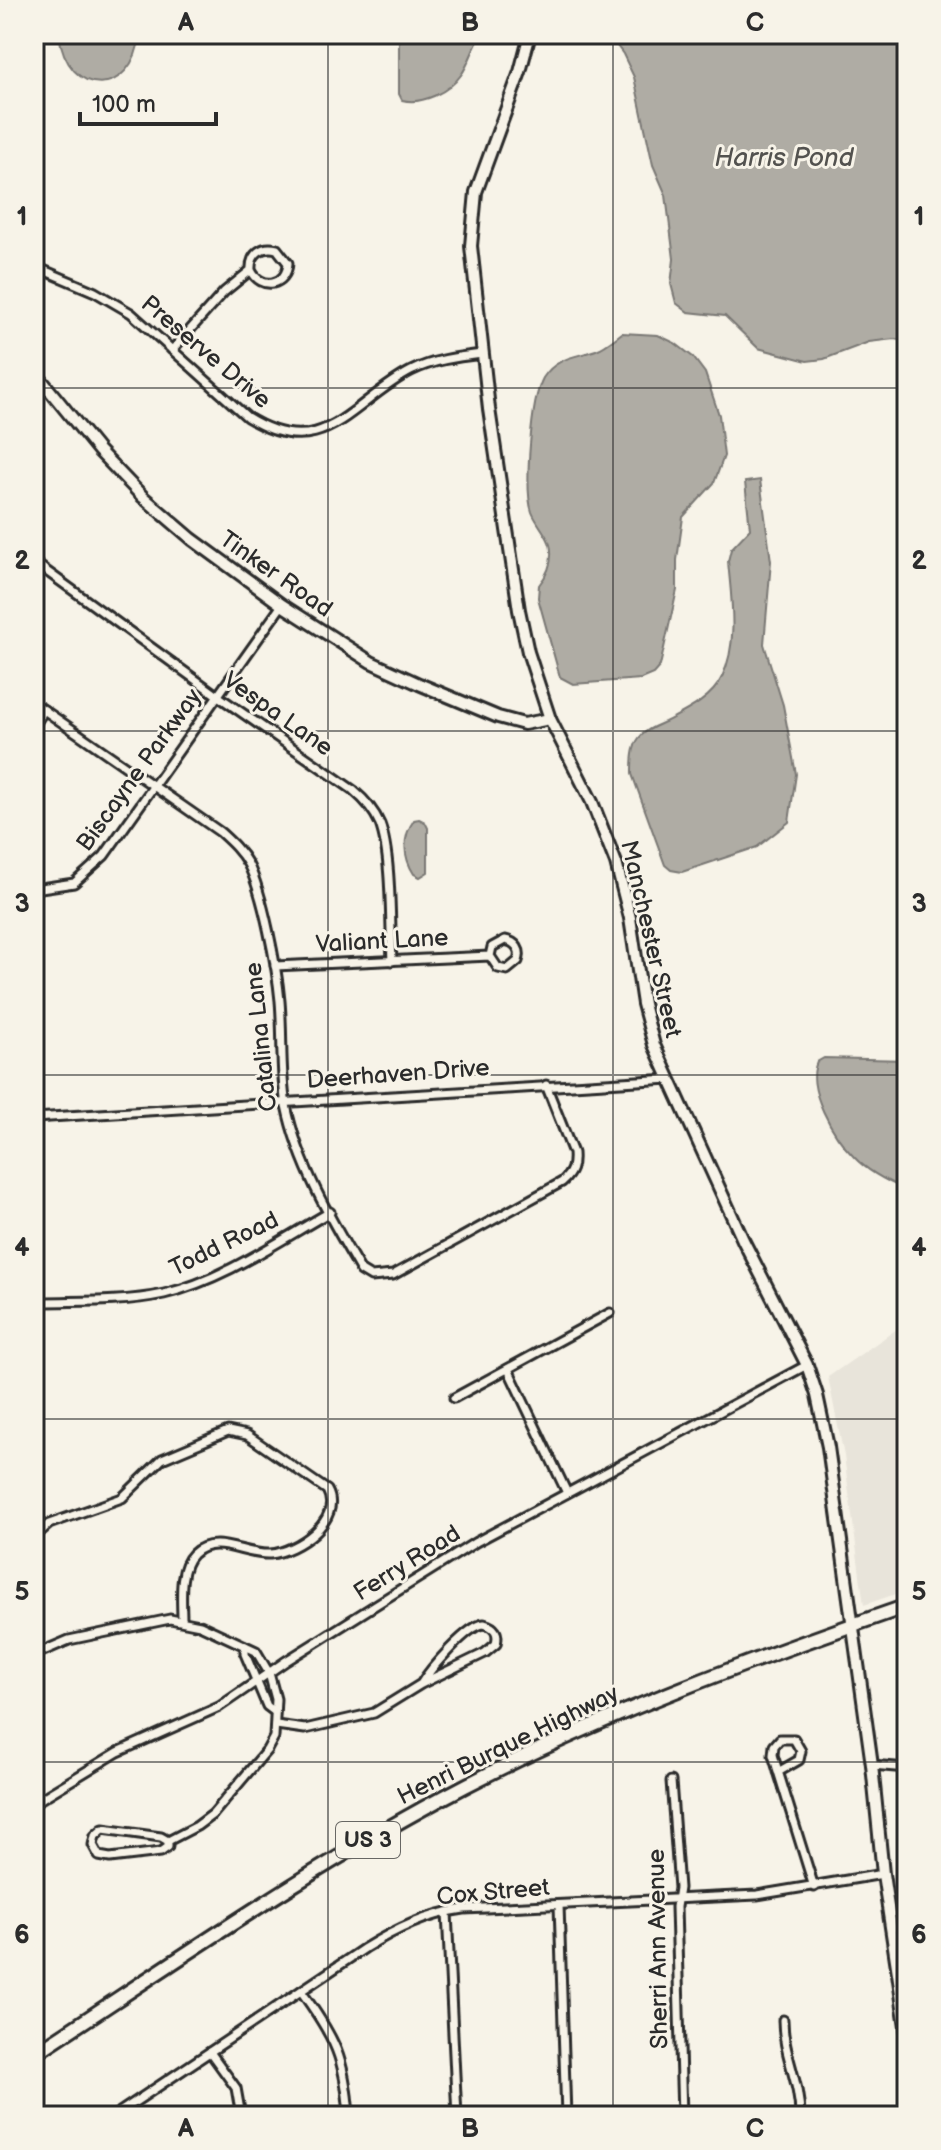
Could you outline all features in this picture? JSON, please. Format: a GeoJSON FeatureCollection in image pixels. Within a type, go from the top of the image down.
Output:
{"type":"FeatureCollection","features":[{"type":"Feature","properties":{"kind":"main road","name":"Henri Burque Highway"},"geometry":{"type":"LineString","coordinates":[[34,2054],[292,1885],[461,1788],[577,1732],[907,1606]]}},
{"type":"Feature","properties":{"kind":"street","name":"Manchester Street"},"geometry":{"type":"LineString","coordinates":[[530,34],[523,64],[482,172],[472,213],[472,257],[482,354],[519,610],[528,652],[550,719],[592,802],[616,863],[630,918],[646,1019],[743,1240],[807,1365],[817,1395],[828,1447],[872,1765],[883,1874],[900,1951],[907,2033]]}},
{"type":"Feature","properties":{"kind":"street"},"geometry":{"type":"LineString","coordinates":[[172,350],[224,292],[251,270],[252,259],[265,248],[277,249],[288,263],[282,280],[270,285],[258,281],[251,270]]}},
{"type":"Feature","properties":{"kind":"street","name":"Preserve Drive"},"geometry":{"type":"LineString","coordinates":[[34,266],[113,302],[147,326],[247,417],[276,431],[297,434],[336,426],[390,384],[423,366],[482,354]]}},
{"type":"Feature","properties":{"kind":"street","name":"Tinker Road"},"geometry":{"type":"LineString","coordinates":[[34,371],[99,451],[143,497],[192,539],[282,605],[371,662],[419,684],[498,717],[524,724],[550,719]]}},
{"type":"Feature","properties":{"kind":"street","name":"Vespa Lane"},"geometry":{"type":"LineString","coordinates":[[34,562],[353,790],[375,814],[385,845],[392,961]]}},
{"type":"Feature","properties":{"kind":"street","name":"Biscayne Parkway"},"geometry":{"type":"LineString","coordinates":[[34,889],[74,883],[104,856],[282,605]]}},
{"type":"Feature","properties":{"kind":"street","name":"Catalina Lane"},"geometry":{"type":"LineString","coordinates":[[34,703],[220,832],[236,847],[248,865],[256,885],[275,966],[286,1102],[301,1159],[361,1271],[371,1277],[382,1278],[403,1270],[570,1175],[574,1165],[573,1153],[546,1085]]}},
{"type":"Feature","properties":{"kind":"street"},"geometry":{"type":"LineString","coordinates":[[34,726],[44,710]]}},
{"type":"Feature","properties":{"kind":"street","name":"Valiant Lane"},"geometry":{"type":"LineString","coordinates":[[500,941],[514,943],[520,951],[516,965],[507,970],[498,968],[490,956],[492,947],[500,941]]}},
{"type":"Feature","properties":{"kind":"street","name":"Valiant Lane"},"geometry":{"type":"LineString","coordinates":[[275,966],[490,956]]}},
{"type":"Feature","properties":{"kind":"street","name":"Deerhaven Drive"},"geometry":{"type":"LineString","coordinates":[[34,1118],[670,1079]]}},
{"type":"Feature","properties":{"kind":"street","name":"Todd Road"},"geometry":{"type":"LineString","coordinates":[[34,1302],[140,1298],[183,1289],[330,1212]]}},
{"type":"Feature","properties":{"kind":"street"},"geometry":{"type":"LineString","coordinates":[[454,1398],[610,1313]]}},
{"type":"Feature","properties":{"kind":"street","name":"Ferry Road"},"geometry":{"type":"LineString","coordinates":[[34,1803],[118,1752],[219,1707],[467,1548],[807,1365]]}},
{"type":"Feature","properties":{"kind":"street"},"geometry":{"type":"LineString","coordinates":[[508,1369],[567,1493]]}},
{"type":"Feature","properties":{"kind":"street"},"geometry":{"type":"LineString","coordinates":[[34,1537],[57,1521],[114,1502],[131,1491],[162,1459],[228,1431],[247,1435],[327,1490],[331,1501],[328,1516],[320,1527],[291,1548],[262,1554],[216,1545],[202,1547],[191,1557],[183,1581],[182,1620]]}},
{"type":"Feature","properties":{"kind":"street"},"geometry":{"type":"LineString","coordinates":[[34,1655],[58,1643],[170,1619],[215,1630],[256,1651],[269,1673],[276,1699],[274,1737],[267,1750],[213,1814],[168,1841]]}},
{"type":"Feature","properties":{"kind":"street"},"geometry":{"type":"LineString","coordinates":[[276,1725],[305,1729],[374,1713],[421,1684],[493,1647],[497,1638],[495,1630],[484,1624],[473,1627],[428,1672],[421,1684]]}},
{"type":"Feature","properties":{"kind":"street"},"geometry":{"type":"LineString","coordinates":[[245,1646],[245,1654],[267,1706],[275,1712]]}},
{"type":"Feature","properties":{"kind":"street"},"geometry":{"type":"LineString","coordinates":[[778,1772],[799,1760],[801,1751],[794,1739],[780,1739],[774,1746],[773,1755],[778,1772],[814,1887]]}},
{"type":"Feature","properties":{"kind":"street"},"geometry":{"type":"LineString","coordinates":[[872,1765],[907,1768]]}},
{"type":"Feature","properties":{"kind":"street","name":"Sherri Ann Avenue"},"geometry":{"type":"LineString","coordinates":[[671,1781],[679,1888],[682,2116]]}},
{"type":"Feature","properties":{"kind":"street"},"geometry":{"type":"LineString","coordinates":[[103,1829],[161,1837],[168,1841],[168,1847],[161,1852],[110,1858],[99,1856],[93,1845],[95,1836],[103,1829]]}},
{"type":"Feature","properties":{"kind":"street","name":"Cox Street"},"geometry":{"type":"LineString","coordinates":[[114,2116],[126,2112],[392,1931],[447,1912],[757,1895],[883,1874]]}},
{"type":"Feature","properties":{"kind":"street"},"geometry":{"type":"LineString","coordinates":[[559,1905],[566,2116]]}},
{"type":"Feature","properties":{"kind":"street"},"geometry":{"type":"LineString","coordinates":[[447,1912],[457,2116]]}},
{"type":"Feature","properties":{"kind":"street"},"geometry":{"type":"LineString","coordinates":[[301,1991],[329,2031],[340,2056],[349,2116]]}},
{"type":"Feature","properties":{"kind":"street"},"geometry":{"type":"LineString","coordinates":[[783,2020],[784,2044],[799,2095],[800,2116]]}},
{"type":"Feature","properties":{"kind":"street"},"geometry":{"type":"LineString","coordinates":[[210,2052],[236,2088],[241,2116]]}},
{"type":"Feature","properties":{"kind":"shaded area"},"geometry":{"type":"Polygon","coordinates":[[[907,1322],[907,1590],[864,1605],[844,1456],[828,1377],[907,1322]]]}},
{"type":"Feature","properties":{"kind":"water"},"geometry":{"type":"Polygon","coordinates":[[[59,34],[140,34],[135,55],[126,71],[113,80],[100,83],[86,80],[74,71],[64,55],[59,34]]]}},
{"type":"Feature","properties":{"kind":"water"},"geometry":{"type":"Polygon","coordinates":[[[399,34],[482,34],[464,70],[450,87],[434,96],[410,101],[402,100],[399,94],[399,34]]]}},
{"type":"Feature","properties":{"kind":"water","name":"Harris Pond"},"geometry":{"type":"Polygon","coordinates":[[[602,34],[907,34],[907,341],[869,342],[824,359],[807,361],[758,348],[725,316],[688,312],[676,303],[671,284],[674,259],[666,195],[653,165],[634,77],[623,54],[611,38],[602,34]]]}},
{"type":"Feature","properties":{"kind":"water"},"geometry":{"type":"Polygon","coordinates":[[[622,333],[658,335],[693,357],[705,373],[719,415],[724,456],[714,483],[683,517],[677,560],[677,590],[660,666],[653,674],[641,679],[573,684],[560,677],[538,598],[539,585],[548,569],[551,551],[549,541],[532,512],[530,501],[532,424],[539,389],[548,371],[567,359],[603,347],[622,333]]]}},
{"type":"Feature","properties":{"kind":"water"},"geometry":{"type":"Polygon","coordinates":[[[760,480],[771,561],[764,644],[783,705],[796,774],[789,822],[757,847],[682,872],[671,870],[665,865],[632,774],[634,750],[644,733],[698,704],[712,692],[722,677],[731,650],[732,635],[728,561],[731,549],[750,529],[745,482],[760,480]]]}},
{"type":"Feature","properties":{"kind":"water"},"geometry":{"type":"Polygon","coordinates":[[[419,819],[428,828],[428,872],[420,877],[410,867],[405,847],[410,827],[414,820],[419,819]]]}},
{"type":"Feature","properties":{"kind":"water"},"geometry":{"type":"Polygon","coordinates":[[[824,1058],[907,1060],[907,1190],[886,1180],[854,1157],[830,1125],[815,1085],[817,1062],[824,1058]]]}}]}
